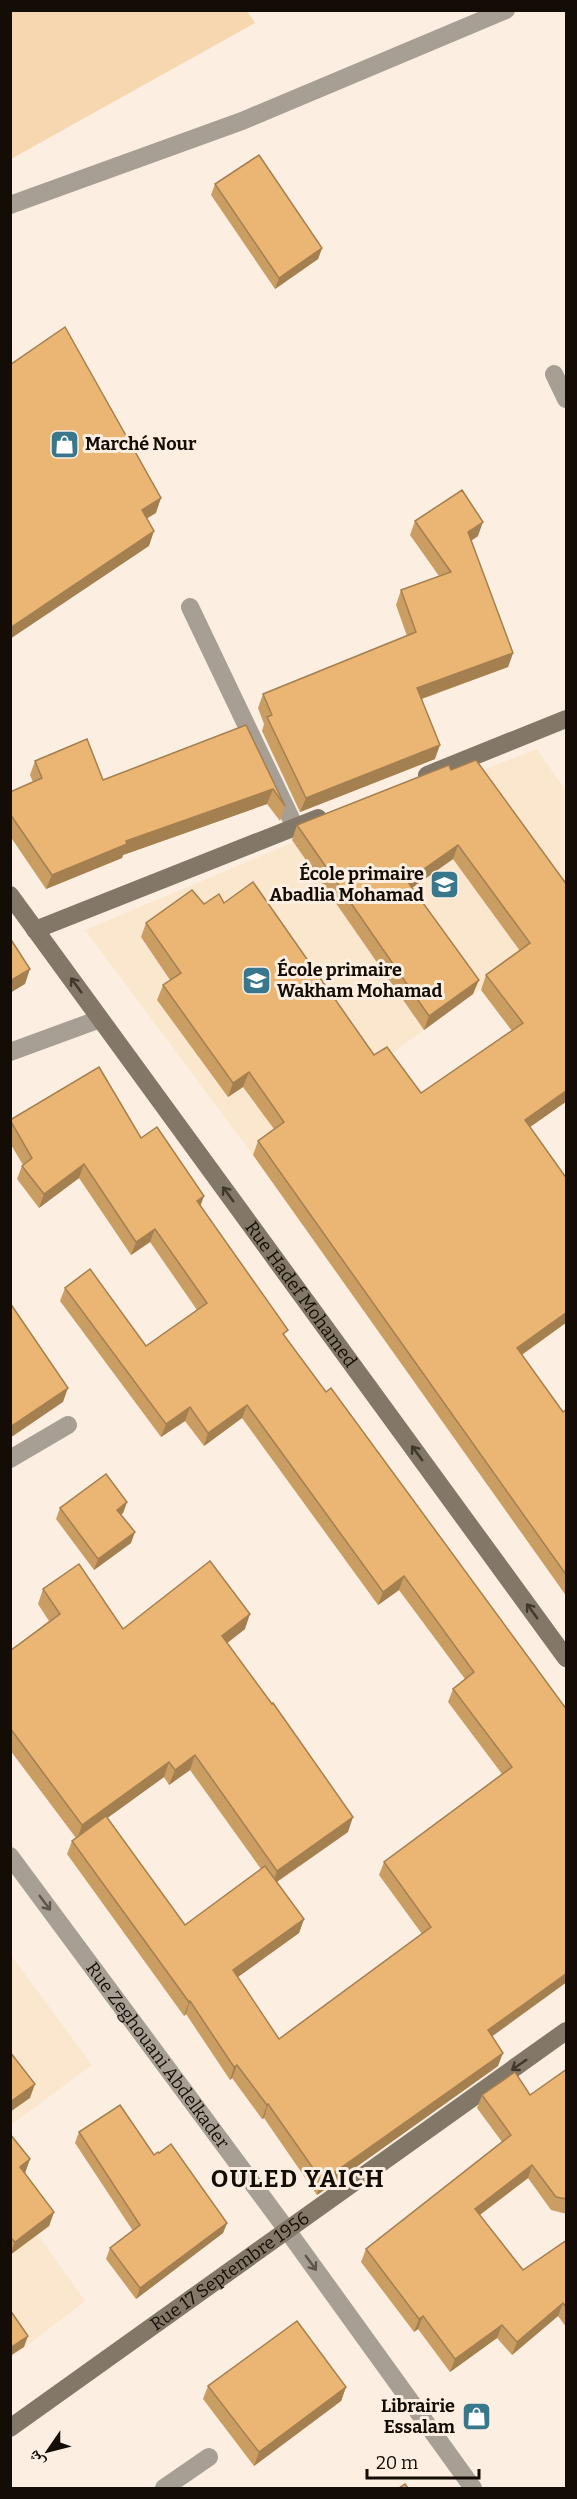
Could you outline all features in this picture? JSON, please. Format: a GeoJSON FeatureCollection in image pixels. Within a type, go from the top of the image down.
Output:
{"type":"FeatureCollection","features":[{"type":"Feature","properties":{"kind":"street"},"geometry":{"type":"LineString","coordinates":[[10,205],[242,121],[506,10]]}},
{"type":"Feature","properties":{"kind":"street"},"geometry":{"type":"LineString","coordinates":[[554,374],[567,399]]}},
{"type":"Feature","properties":{"kind":"street"},"geometry":{"type":"LineString","coordinates":[[190,607],[295,827]]}},
{"type":"Feature","properties":{"kind":"street"},"geometry":{"type":"LineString","coordinates":[[415,780],[567,719]]}},
{"type":"Feature","properties":{"kind":"street"},"geometry":{"type":"LineString","coordinates":[[35,930],[339,810]]}},
{"type":"Feature","properties":{"kind":"street","name":"Rue Hadef Mohamed"},"geometry":{"type":"LineString","coordinates":[[10,895],[567,1658]]}},
{"type":"Feature","properties":{"kind":"street"},"geometry":{"type":"LineString","coordinates":[[10,1052],[100,1019]]}},
{"type":"Feature","properties":{"kind":"street"},"geometry":{"type":"LineString","coordinates":[[10,1459],[68,1425]]}},
{"type":"Feature","properties":{"kind":"street","name":"Rue Zeghouani Abdelkader"},"geometry":{"type":"LineString","coordinates":[[10,1856],[287,2230],[473,2488]]}},
{"type":"Feature","properties":{"kind":"street","name":"Rue 17 Septembre 1956"},"geometry":{"type":"LineString","coordinates":[[10,2428],[567,2031]]}},
{"type":"Feature","properties":{"kind":"street"},"geometry":{"type":"LineString","coordinates":[[164,2488],[209,2457]]}},
{"type":"Feature","properties":{"kind":"shaded area"},"geometry":{"type":"Polygon","coordinates":[[[11,10],[247,11],[255,23],[11,159],[11,10]]]}},
{"type":"Feature","properties":{"kind":"shaded area"},"geometry":{"type":"Polygon","coordinates":[[[537,749],[566,791],[566,926],[253,1155],[85,930],[294,842],[537,749]]]}},
{"type":"Feature","properties":{"kind":"shaded area"},"geometry":{"type":"Polygon","coordinates":[[[10,1954],[92,2065],[11,2125],[10,2125],[10,1954]]]}},
{"type":"Feature","properties":{"kind":"shaded area"},"geometry":{"type":"Polygon","coordinates":[[[10,2195],[85,2301],[11,2358],[10,2358],[10,2195]]]}},
{"type":"Feature","properties":{"kind":"building"},"geometry":{"type":"Polygon","coordinates":[[[259,155],[322,248],[279,278],[215,184],[259,155]]]}},
{"type":"Feature","properties":{"kind":"building","name":"Marché Nour"},"geometry":{"type":"Polygon","coordinates":[[[65,327],[161,498],[142,510],[154,531],[10,628],[10,365],[65,327]]]}},
{"type":"Feature","properties":{"kind":"building"},"geometry":{"type":"Polygon","coordinates":[[[462,490],[483,522],[468,532],[513,653],[417,688],[440,745],[306,798],[267,717],[272,715],[263,694],[416,632],[401,590],[451,572],[415,521],[462,490]]]}},
{"type":"Feature","properties":{"kind":"building"},"geometry":{"type":"Polygon","coordinates":[[[246,725],[285,806],[273,789],[126,841],[127,844],[52,875],[10,814],[10,792],[42,778],[35,761],[87,739],[103,780],[246,725]]]}},
{"type":"Feature","properties":{"kind":"building"},"geometry":{"type":"Polygon","coordinates":[[[476,760],[567,885],[567,1090],[525,1120],[567,1179],[567,1312],[517,1348],[563,1412],[567,1409],[567,1576],[258,1141],[284,1122],[249,1072],[233,1083],[163,985],[181,973],[146,923],[192,890],[204,904],[219,894],[224,903],[253,882],[374,1055],[387,1047],[421,1093],[523,1023],[486,975],[530,943],[458,845],[407,881],[479,980],[429,1016],[297,825],[449,765],[451,770],[476,760]]]}},
{"type":"Feature","properties":{"kind":"building"},"geometry":{"type":"Polygon","coordinates":[[[10,938],[30,969],[10,981],[10,938]]]}},
{"type":"Feature","properties":{"kind":"building"},"geometry":{"type":"Polygon","coordinates":[[[99,1067],[141,1138],[157,1127],[204,1196],[197,1201],[288,1330],[283,1334],[326,1392],[331,1388],[567,1710],[567,1973],[488,2030],[503,2053],[322,2181],[268,2104],[237,2065],[234,2067],[190,2001],[72,1841],[106,1816],[185,1925],[265,1866],[304,1919],[233,1970],[279,2039],[431,1927],[384,1862],[512,1767],[453,1689],[474,1672],[404,1576],[383,1592],[247,1405],[208,1433],[190,1407],[166,1424],[65,1288],[90,1269],[146,1346],[207,1303],[155,1229],[136,1242],[84,1164],[44,1194],[22,1166],[32,1158],[10,1120],[99,1067]]]}},
{"type":"Feature","properties":{"kind":"building"},"geometry":{"type":"Polygon","coordinates":[[[10,1303],[68,1388],[10,1427],[10,1303]]]}},
{"type":"Feature","properties":{"kind":"building"},"geometry":{"type":"Polygon","coordinates":[[[106,1474],[127,1502],[117,1510],[135,1532],[98,1559],[60,1508],[106,1474]]]}},
{"type":"Feature","properties":{"kind":"building"},"geometry":{"type":"Polygon","coordinates":[[[210,1561],[250,1614],[222,1636],[273,1703],[353,1817],[277,1871],[195,1755],[175,1770],[169,1762],[82,1825],[10,1728],[10,1651],[60,1614],[43,1589],[79,1564],[123,1629],[210,1561]]]}},
{"type":"Feature","properties":{"kind":"building"},"geometry":{"type":"Polygon","coordinates":[[[10,2052],[35,2084],[10,2102],[10,2052]]]}},
{"type":"Feature","properties":{"kind":"building"},"geometry":{"type":"Polygon","coordinates":[[[567,2069],[567,2199],[556,2197],[532,2165],[475,2209],[523,2270],[567,2240],[567,2308],[563,2303],[517,2342],[502,2325],[455,2359],[423,2316],[419,2319],[366,2249],[511,2135],[482,2095],[515,2072],[530,2095],[567,2069]]]}},
{"type":"Feature","properties":{"kind":"building"},"geometry":{"type":"Polygon","coordinates":[[[120,2105],[154,2155],[171,2144],[227,2223],[140,2288],[110,2248],[140,2225],[79,2132],[120,2105]]]}},
{"type":"Feature","properties":{"kind":"building"},"geometry":{"type":"Polygon","coordinates":[[[10,2134],[30,2159],[20,2167],[54,2212],[15,2242],[10,2237],[10,2134]]]}},
{"type":"Feature","properties":{"kind":"building"},"geometry":{"type":"Polygon","coordinates":[[[10,2310],[28,2336],[10,2348],[10,2310]]]}},
{"type":"Feature","properties":{"kind":"building"},"geometry":{"type":"Polygon","coordinates":[[[297,2321],[346,2387],[259,2452],[208,2386],[297,2321]]]}},
{"type":"Feature","properties":{"kind":"place","name":"Marché Nour"},"geometry":{"type":"Point","coordinates":[64,444]}},
{"type":"Feature","properties":{"kind":"place","name":"École primaire Abadlia Mohamad"},"geometry":{"type":"Point","coordinates":[445,884]}},
{"type":"Feature","properties":{"kind":"place","name":"École primaire Wakham Mohamad"},"geometry":{"type":"Point","coordinates":[256,980]}},
{"type":"Feature","properties":{"kind":"place","name":"Librairie Essalam"},"geometry":{"type":"Point","coordinates":[476,2416]}},
{"type":"Feature","properties":{"kind":"district","name":"OULED YAICH"},"geometry":{"type":"Point","coordinates":[298,2179]}}]}
